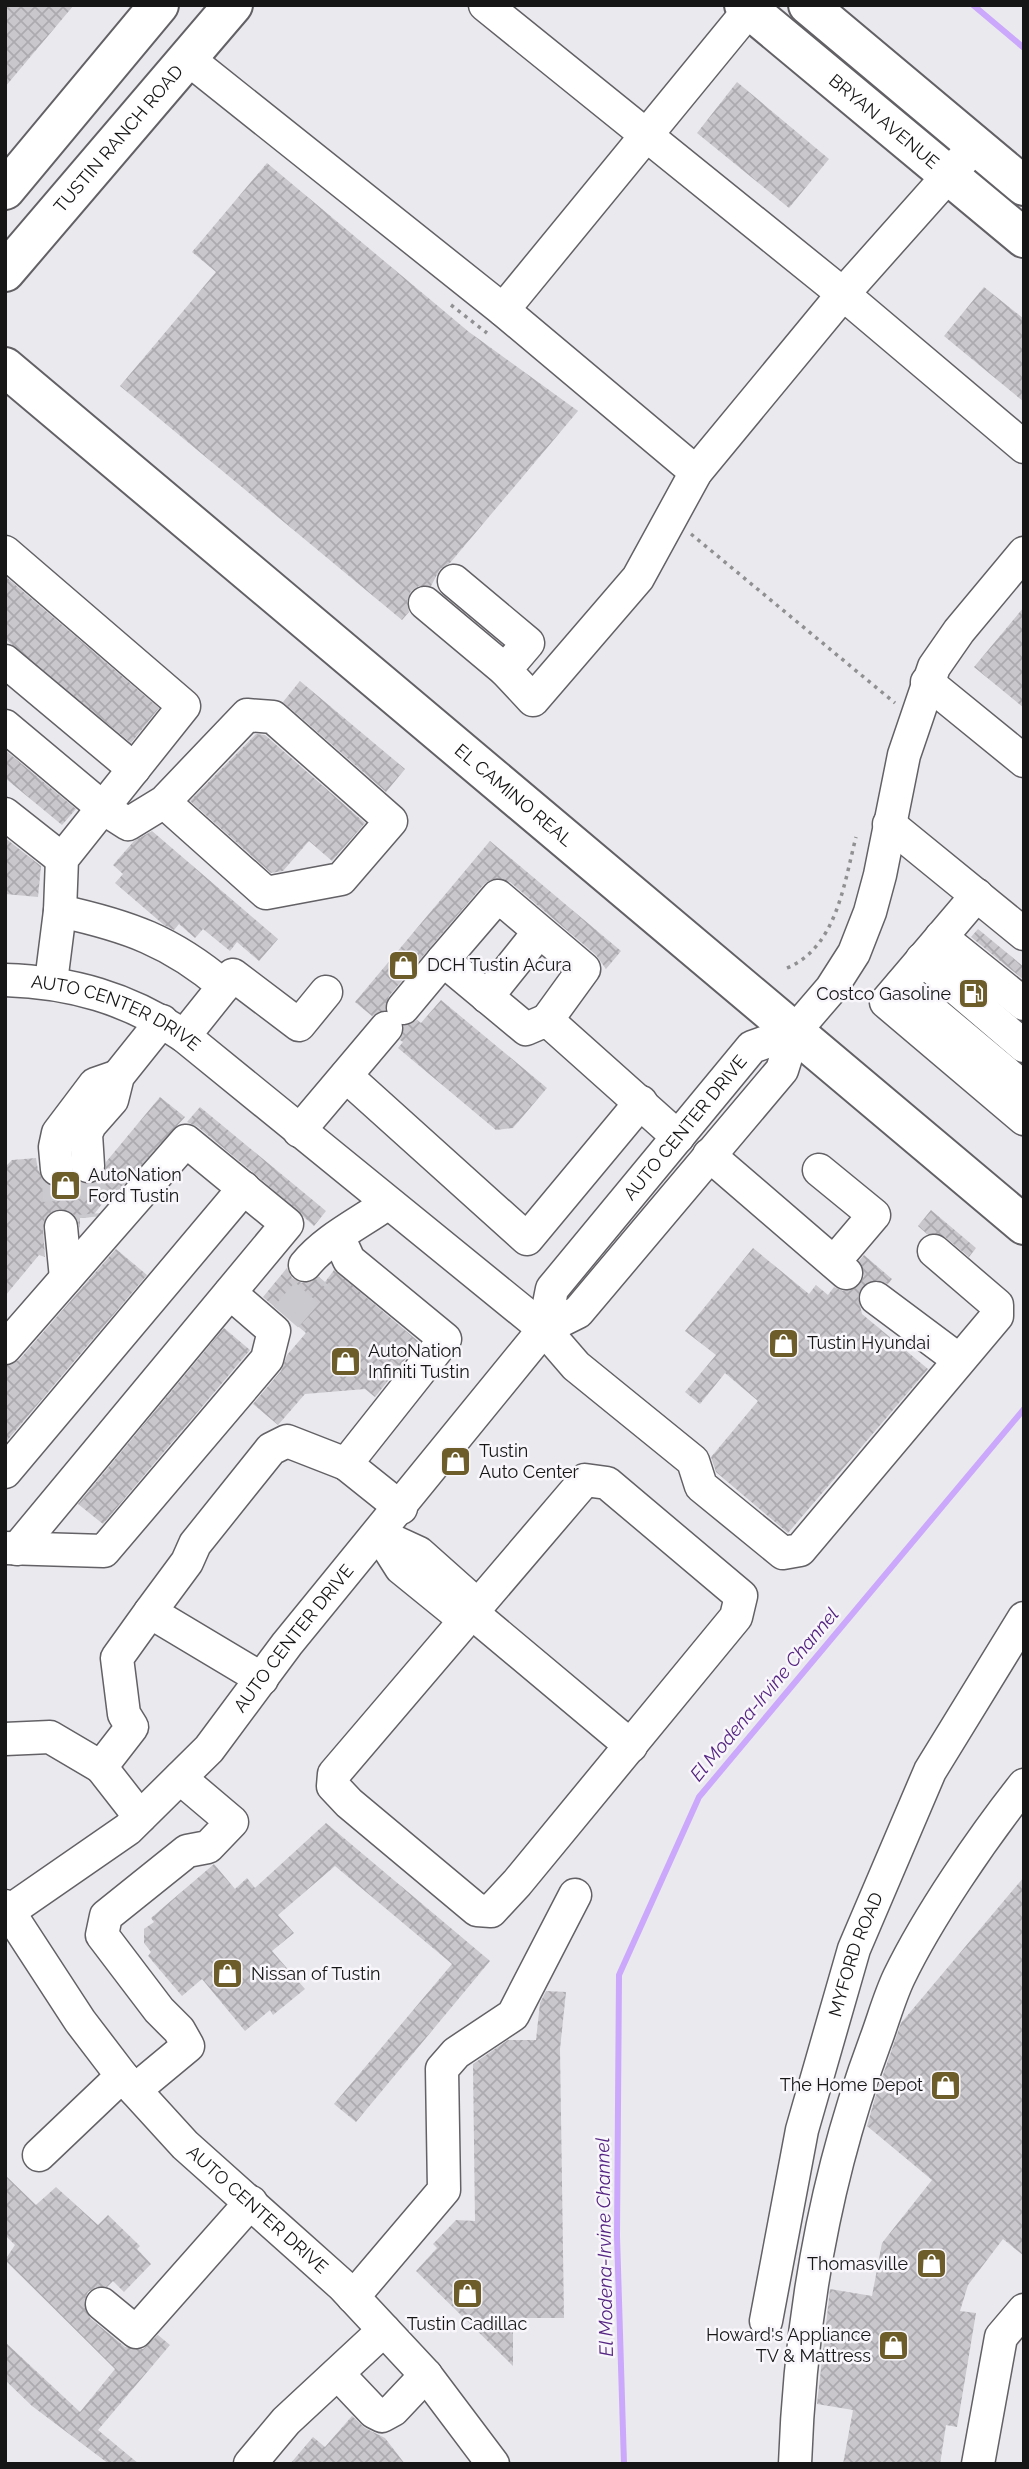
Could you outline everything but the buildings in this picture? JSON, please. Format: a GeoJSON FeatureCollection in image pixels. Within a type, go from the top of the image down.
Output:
{"type":"FeatureCollection","features":[{"type":"Feature","properties":{"kind":"main road"},"geometry":{"type":"LineString","coordinates":[[5,190],[159,5]]}},
{"type":"Feature","properties":{"kind":"main road","name":"TUSTIN RANCH ROAD"},"geometry":{"type":"LineString","coordinates":[[5,272],[233,5]]}},
{"type":"Feature","properties":{"kind":"main road"},"geometry":{"type":"LineString","coordinates":[[808,5],[1024,186]]}},
{"type":"Feature","properties":{"kind":"main road","name":"BRYAN AVENUE"},"geometry":{"type":"LineString","coordinates":[[746,7],[1024,239]]}},
{"type":"Feature","properties":{"kind":"main road","name":"EL CAMINO REAL"},"geometry":{"type":"LineString","coordinates":[[5,367],[1024,1225]]}},
{"type":"Feature","properties":{"kind":"street"},"geometry":{"type":"LineString","coordinates":[[485,5],[843,294],[1024,447]]}},
{"type":"Feature","properties":{"kind":"street"},"geometry":{"type":"LineString","coordinates":[[498,323],[746,7]]}},
{"type":"Feature","properties":{"kind":"street"},"geometry":{"type":"LineString","coordinates":[[187,58],[498,323],[696,472]]}},
{"type":"Feature","properties":{"kind":"street"},"geometry":{"type":"LineString","coordinates":[[425,603],[505,670],[533,700],[638,579],[696,472],[843,294],[975,145]]}},
{"type":"Feature","properties":{"kind":"street"},"geometry":{"type":"LineString","coordinates":[[5,552],[184,706],[62,859],[60,911],[51,982]]}},
{"type":"Feature","properties":{"kind":"street"},"geometry":{"type":"LineString","coordinates":[[794,1032],[831,989],[854,953],[880,874],[904,755],[927,682],[940,655],[1024,553]]}},
{"type":"Feature","properties":{"kind":"street"},"geometry":{"type":"LineString","coordinates":[[454,581],[528,643],[505,670]]}},
{"type":"Feature","properties":{"kind":"street"},"geometry":{"type":"LineString","coordinates":[[5,661],[134,769]]}},
{"type":"Feature","properties":{"kind":"street"},"geometry":{"type":"LineString","coordinates":[[927,682],[1024,761]]}},
{"type":"Feature","properties":{"kind":"street"},"geometry":{"type":"LineString","coordinates":[[5,726],[103,808],[128,824],[164,802],[247,715],[273,717],[391,821],[341,879],[266,894],[164,802]]}},
{"type":"Feature","properties":{"kind":"street"},"geometry":{"type":"LineString","coordinates":[[5,814],[62,859]]}},
{"type":"Feature","properties":{"kind":"street"},"geometry":{"type":"LineString","coordinates":[[889,824],[1024,934]]}},
{"type":"Feature","properties":{"kind":"street"},"geometry":{"type":"LineString","coordinates":[[977,895],[886,1002],[1024,1119]]}},
{"type":"Feature","properties":{"kind":"street"},"geometry":{"type":"LineString","coordinates":[[299,1131],[443,960],[498,896],[584,968],[547,1020],[526,1029],[443,960]]}},
{"type":"Feature","properties":{"kind":"street"},"geometry":{"type":"LineString","coordinates":[[60,911],[107,922],[146,936],[191,959],[224,986]]}},
{"type":"Feature","properties":{"kind":"street"},"geometry":{"type":"LineString","coordinates":[[487,997],[539,932]]}},
{"type":"Feature","properties":{"kind":"street"},"geometry":{"type":"LineString","coordinates":[[939,939],[1024,978]]}},
{"type":"Feature","properties":{"kind":"street"},"geometry":{"type":"LineString","coordinates":[[939,939],[1024,1004]]}},
{"type":"Feature","properties":{"kind":"street"},"geometry":{"type":"LineString","coordinates":[[939,939],[1024,1046]]}},
{"type":"Feature","properties":{"kind":"street"},"geometry":{"type":"LineString","coordinates":[[57,1169],[55,1147],[58,1133],[95,1084],[118,1076],[224,986],[233,975],[299,1025],[326,992]]}},
{"type":"Feature","properties":{"kind":"street","name":"AUTO CENTER DRIVE"},"geometry":{"type":"LineString","coordinates":[[5,980],[51,982],[86,989],[173,1028],[544,1329]]}},
{"type":"Feature","properties":{"kind":"street"},"geometry":{"type":"LineString","coordinates":[[901,985],[1024,1088]]}},
{"type":"Feature","properties":{"kind":"street"},"geometry":{"type":"LineString","coordinates":[[547,1020],[678,1137]]}},
{"type":"Feature","properties":{"kind":"street","name":"AUTO CENTER DRIVE"},"geometry":{"type":"LineString","coordinates":[[544,1329],[552,1289],[752,1047],[794,1032]]}},
{"type":"Feature","properties":{"kind":"street","name":"AUTO CENTER DRIVE"},"geometry":{"type":"LineString","coordinates":[[493,2464],[426,2375],[353,2297],[185,2145],[129,2083],[80,2021],[7,1909],[128,1829],[209,1749],[262,1678],[544,1329],[578,1312],[782,1070],[794,1032]]}},
{"type":"Feature","properties":{"kind":"street"},"geometry":{"type":"LineString","coordinates":[[88,1166],[86,1134],[112,1100],[118,1076]]}},
{"type":"Feature","properties":{"kind":"street"},"geometry":{"type":"LineString","coordinates":[[346,1076],[527,1239],[641,1102]]}},
{"type":"Feature","properties":{"kind":"street"},"geometry":{"type":"LineString","coordinates":[[5,1348],[66,1278],[94,1231],[186,1141],[287,1224],[11,1549]]}},
{"type":"Feature","properties":{"kind":"street"},"geometry":{"type":"LineString","coordinates":[[709,1156],[840,1268],[874,1215],[818,1170]]}},
{"type":"Feature","properties":{"kind":"street"},"geometry":{"type":"LineString","coordinates":[[5,1472],[244,1188]]}},
{"type":"Feature","properties":{"kind":"street"},"geometry":{"type":"LineString","coordinates":[[313,1271],[321,1246],[339,1238],[388,1203]]}},
{"type":"Feature","properties":{"kind":"street"},"geometry":{"type":"LineString","coordinates":[[61,1227],[66,1278]]}},
{"type":"Feature","properties":{"kind":"street"},"geometry":{"type":"LineString","coordinates":[[339,1238],[349,1260],[444,1339],[346,1464]]}},
{"type":"Feature","properties":{"kind":"street"},"geometry":{"type":"LineString","coordinates":[[544,1329],[576,1366],[693,1461],[701,1486],[783,1553],[800,1550],[997,1316],[997,1305],[934,1251]]}},
{"type":"Feature","properties":{"kind":"street"},"geometry":{"type":"LineString","coordinates":[[11,1549],[104,1551],[267,1359],[273,1318],[230,1293]]}},
{"type":"Feature","properties":{"kind":"street"},"geometry":{"type":"LineString","coordinates":[[876,1298],[959,1360]]}},
{"type":"Feature","properties":{"kind":"street"},"geometry":{"type":"LineString","coordinates":[[101,1767],[132,1727],[124,1714],[117,1658],[187,1562],[195,1544],[271,1449],[287,1441],[346,1464],[401,1508]]}},
{"type":"Feature","properties":{"kind":"street"},"geometry":{"type":"LineString","coordinates":[[585,1480],[607,1483],[741,1596],[736,1618],[491,1911],[477,1910],[349,1803],[333,1786],[334,1774],[471,1612],[585,1480]]}},
{"type":"Feature","properties":{"kind":"street"},"geometry":{"type":"LineString","coordinates":[[380,1535],[401,1568],[471,1612],[631,1745]]}},
{"type":"Feature","properties":{"kind":"street"},"geometry":{"type":"LineString","coordinates":[[150,1612],[262,1678]]}},
{"type":"Feature","properties":{"kind":"street","name":"MYFORD ROAD"},"geometry":{"type":"LineString","coordinates":[[766,2321],[802,2130],[854,1949],[930,1772],[1024,1618]]}},
{"type":"Feature","properties":{"kind":"street"},"geometry":{"type":"LineString","coordinates":[[5,1739],[50,1737],[101,1767],[140,1817]]}},
{"type":"Feature","properties":{"kind":"street"},"geometry":{"type":"LineString","coordinates":[[39,2155],[129,2083],[188,2046],[179,2030],[159,2010],[102,1935],[106,1916],[187,1852],[208,1847],[232,1822],[180,1778]]}},
{"type":"Feature","properties":{"kind":"street"},"geometry":{"type":"LineString","coordinates":[[795,2464],[798,2381],[821,2238],[853,2101],[899,1977],[938,1911],[1024,1785]]}},
{"type":"Feature","properties":{"kind":"street"},"geometry":{"type":"LineString","coordinates":[[353,2297],[444,2190],[442,2068],[456,2053],[513,2015],[575,1895]]}},
{"type":"Feature","properties":{"kind":"street"},"geometry":{"type":"LineString","coordinates":[[102,2304],[136,2332],[251,2202]]}},
{"type":"Feature","properties":{"kind":"street"},"geometry":{"type":"LineString","coordinates":[[978,2464],[1001,2337],[1024,2310]]}},
{"type":"Feature","properties":{"kind":"street"},"geometry":{"type":"LineString","coordinates":[[250,2464],[286,2421],[384,2330]]}},
{"type":"Feature","properties":{"kind":"street"},"geometry":{"type":"LineString","coordinates":[[338,2374],[374,2412],[382,2416],[388,2414],[426,2375]]}},
{"type":"Feature","properties":{"kind":"path"},"geometry":{"type":"LineString","coordinates":[[441,296],[498,323]]}},
{"type":"Feature","properties":{"kind":"path"},"geometry":{"type":"LineString","coordinates":[[675,512],[683,527],[897,705]]}},
{"type":"Feature","properties":{"kind":"path"},"geometry":{"type":"LineString","coordinates":[[788,968],[807,958],[830,924],[856,837]]}},
{"type":"Feature","properties":{"kind":"waterway","name":"El Modena-Irvine Channel"},"geometry":{"type":"LineString","coordinates":[[973,5],[1024,48]]}},
{"type":"Feature","properties":{"kind":"waterway","name":"El Modena-Irvine Channel"},"geometry":{"type":"LineString","coordinates":[[624,2464],[617,2236],[619,1975],[699,1797],[1024,1409]]}},
{"type":"Feature","properties":{"kind":"tunnel"},"geometry":{"type":"LineString","coordinates":[[88,1166],[92,1217]]}},
{"type":"Feature","properties":{"kind":"tunnel"},"geometry":{"type":"LineString","coordinates":[[57,1169],[61,1227]]}},
{"type":"Feature","properties":{"kind":"tunnel"},"geometry":{"type":"LineString","coordinates":[[286,1317],[320,1278]]}},
{"type":"Feature","properties":{"kind":"place","name":"DCH Tustin Acura"},"geometry":{"type":"Point","coordinates":[404,965]}},
{"type":"Feature","properties":{"kind":"place","name":"Costco Gasoline"},"geometry":{"type":"Point","coordinates":[974,994]}},
{"type":"Feature","properties":{"kind":"place","name":"AutoNation Ford Tustin"},"geometry":{"type":"Point","coordinates":[65,1185]}},
{"type":"Feature","properties":{"kind":"place","name":"Tustin Hyundai"},"geometry":{"type":"Point","coordinates":[784,1343]}},
{"type":"Feature","properties":{"kind":"place","name":"AutoNation Infiniti Tustin"},"geometry":{"type":"Point","coordinates":[345,1361]}},
{"type":"Feature","properties":{"kind":"place","name":"Tustin Auto Center"},"geometry":{"type":"Point","coordinates":[456,1461]}},
{"type":"Feature","properties":{"kind":"place","name":"Nissan of Tustin"},"geometry":{"type":"Point","coordinates":[228,1974]}},
{"type":"Feature","properties":{"kind":"place","name":"The Home Depot"},"geometry":{"type":"Point","coordinates":[946,2085]}},
{"type":"Feature","properties":{"kind":"place","name":"Thomasville"},"geometry":{"type":"Point","coordinates":[931,2264]}},
{"type":"Feature","properties":{"kind":"place","name":"Tustin Cadillac"},"geometry":{"type":"Point","coordinates":[467,2294]}},
{"type":"Feature","properties":{"kind":"place","name":"Howard's Appliance TV & Mattress"},"geometry":{"type":"Point","coordinates":[894,2345]}}]}
